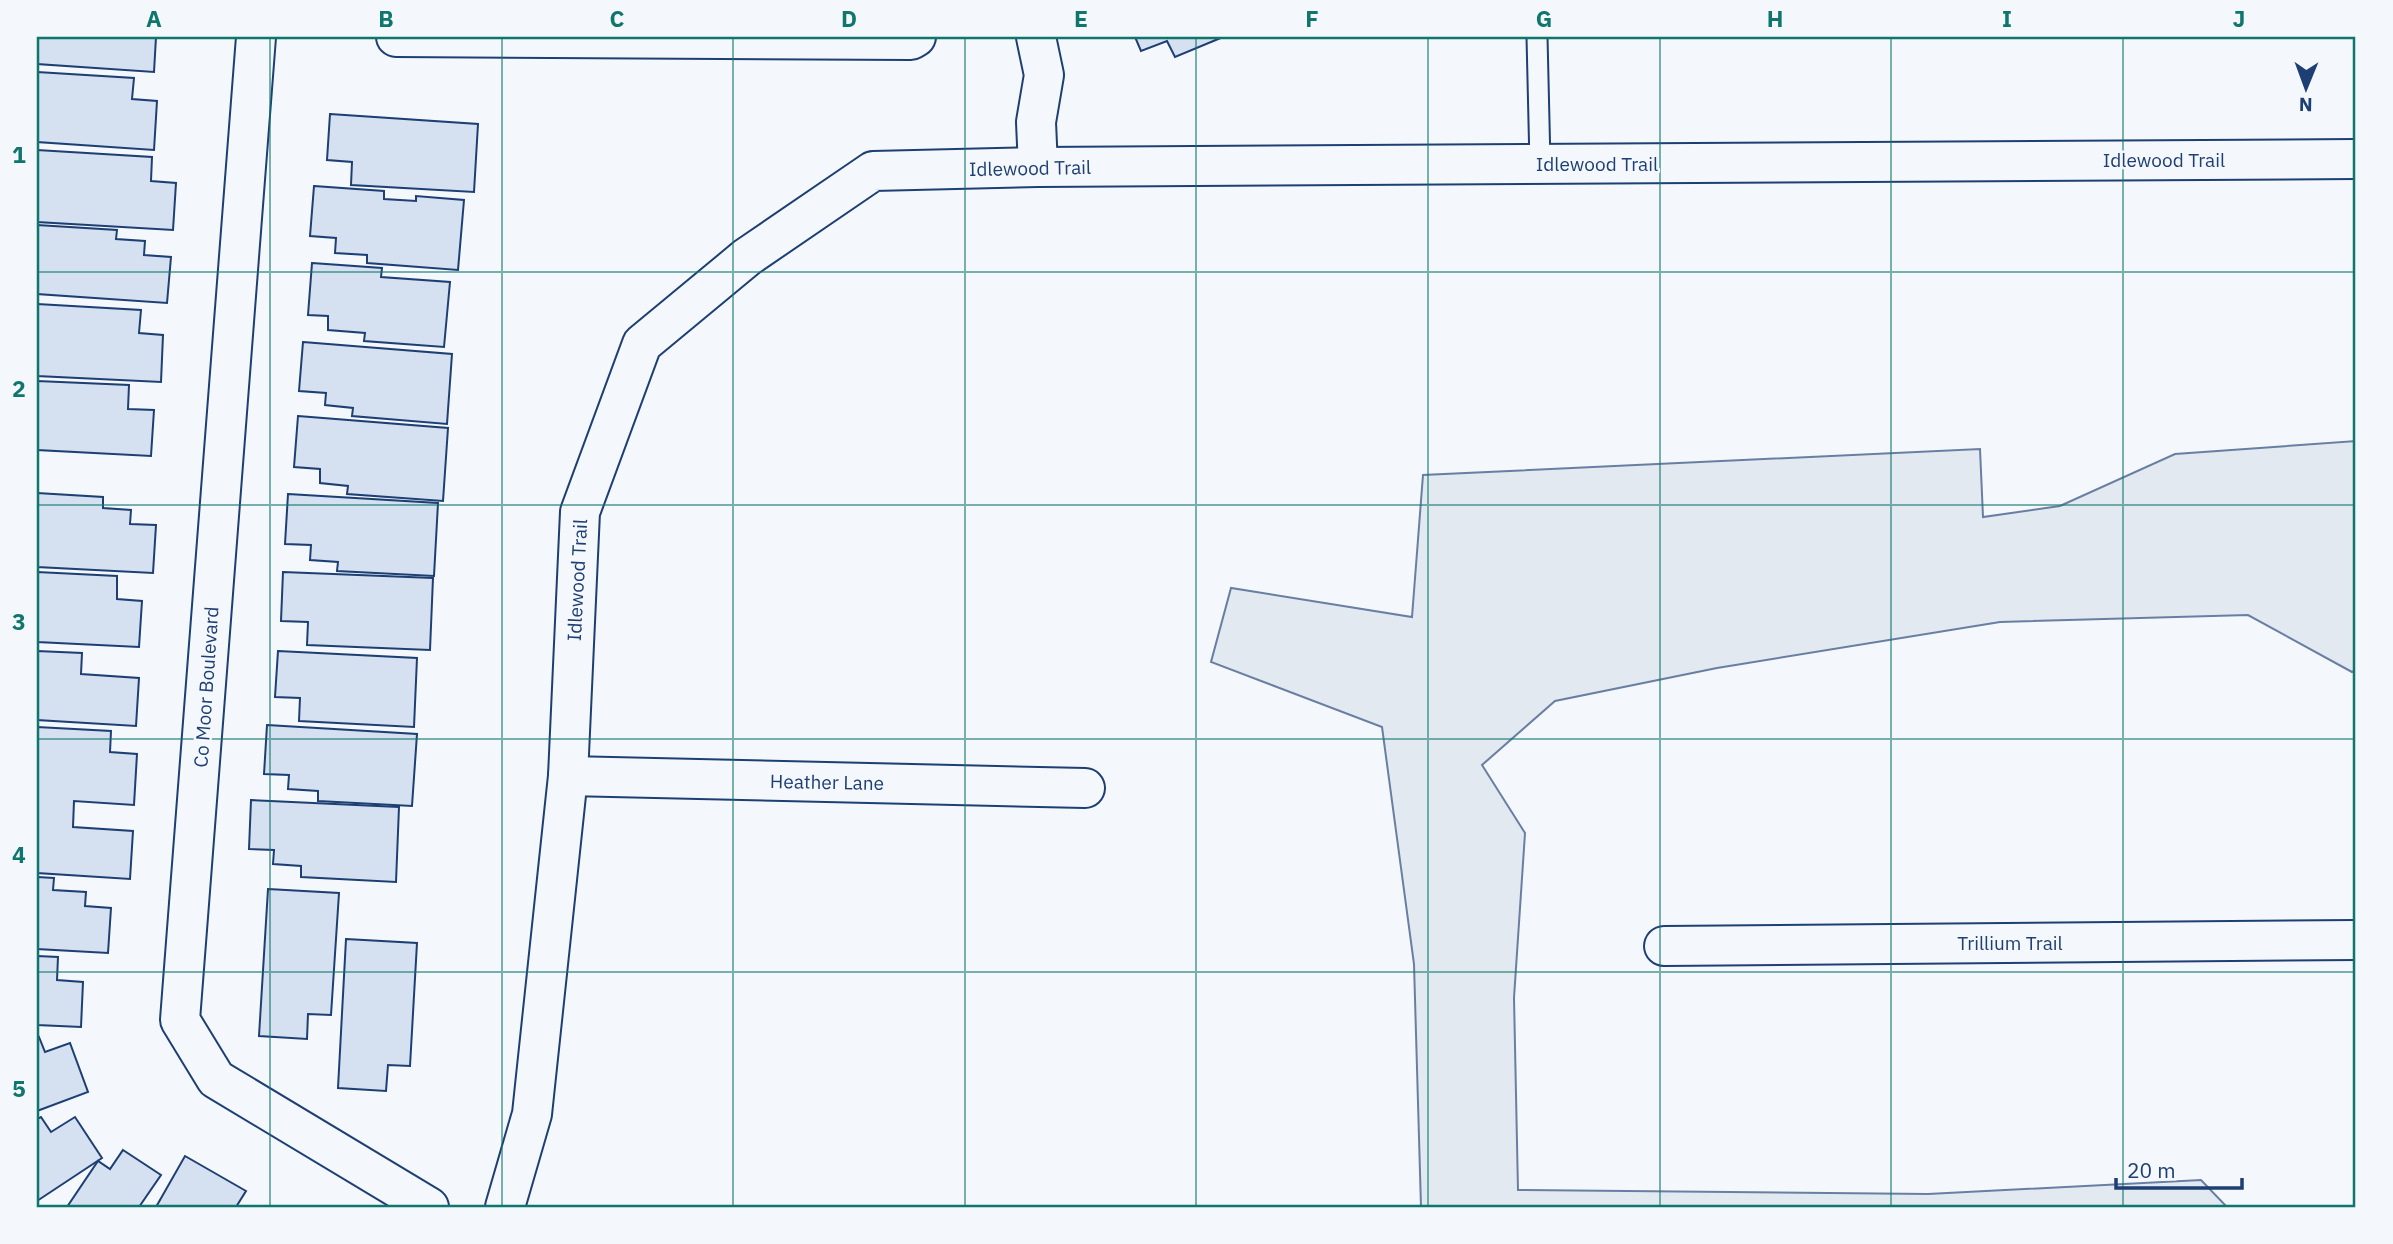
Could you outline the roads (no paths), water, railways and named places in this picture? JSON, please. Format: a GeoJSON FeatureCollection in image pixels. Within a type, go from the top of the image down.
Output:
{"type":"FeatureCollection","features":[{"type":"Feature","properties":{"kind":"street","name":"Co Moor Boulevard"},"geometry":{"type":"LineString","coordinates":[[256,37],[180,1020],[216,1079],[429,1207]]}},
{"type":"Feature","properties":{"kind":"street"},"geometry":{"type":"LineString","coordinates":[[396,37],[911,40],[916,37]]}},
{"type":"Feature","properties":{"kind":"street"},"geometry":{"type":"LineString","coordinates":[[1035,37],[1044,75],[1036,121],[1038,167]]}},
{"type":"Feature","properties":{"kind":"street","name":"Idlewood Trail"},"geometry":{"type":"LineString","coordinates":[[505,1207],[532,1114],[568,776],[580,512],[642,344],[747,257],[873,171],[1038,167],[2356,159]]}},
{"type":"Feature","properties":{"kind":"street","name":"Heather Lane"},"geometry":{"type":"LineString","coordinates":[[568,776],[1086,788]]}},
{"type":"Feature","properties":{"kind":"street","name":"Trillium Trail"},"geometry":{"type":"LineString","coordinates":[[1664,946],[2356,940]]}},
{"type":"Feature","properties":{"kind":"lane"},"geometry":{"type":"LineString","coordinates":[[1537,37],[1540,164]]}}]}
